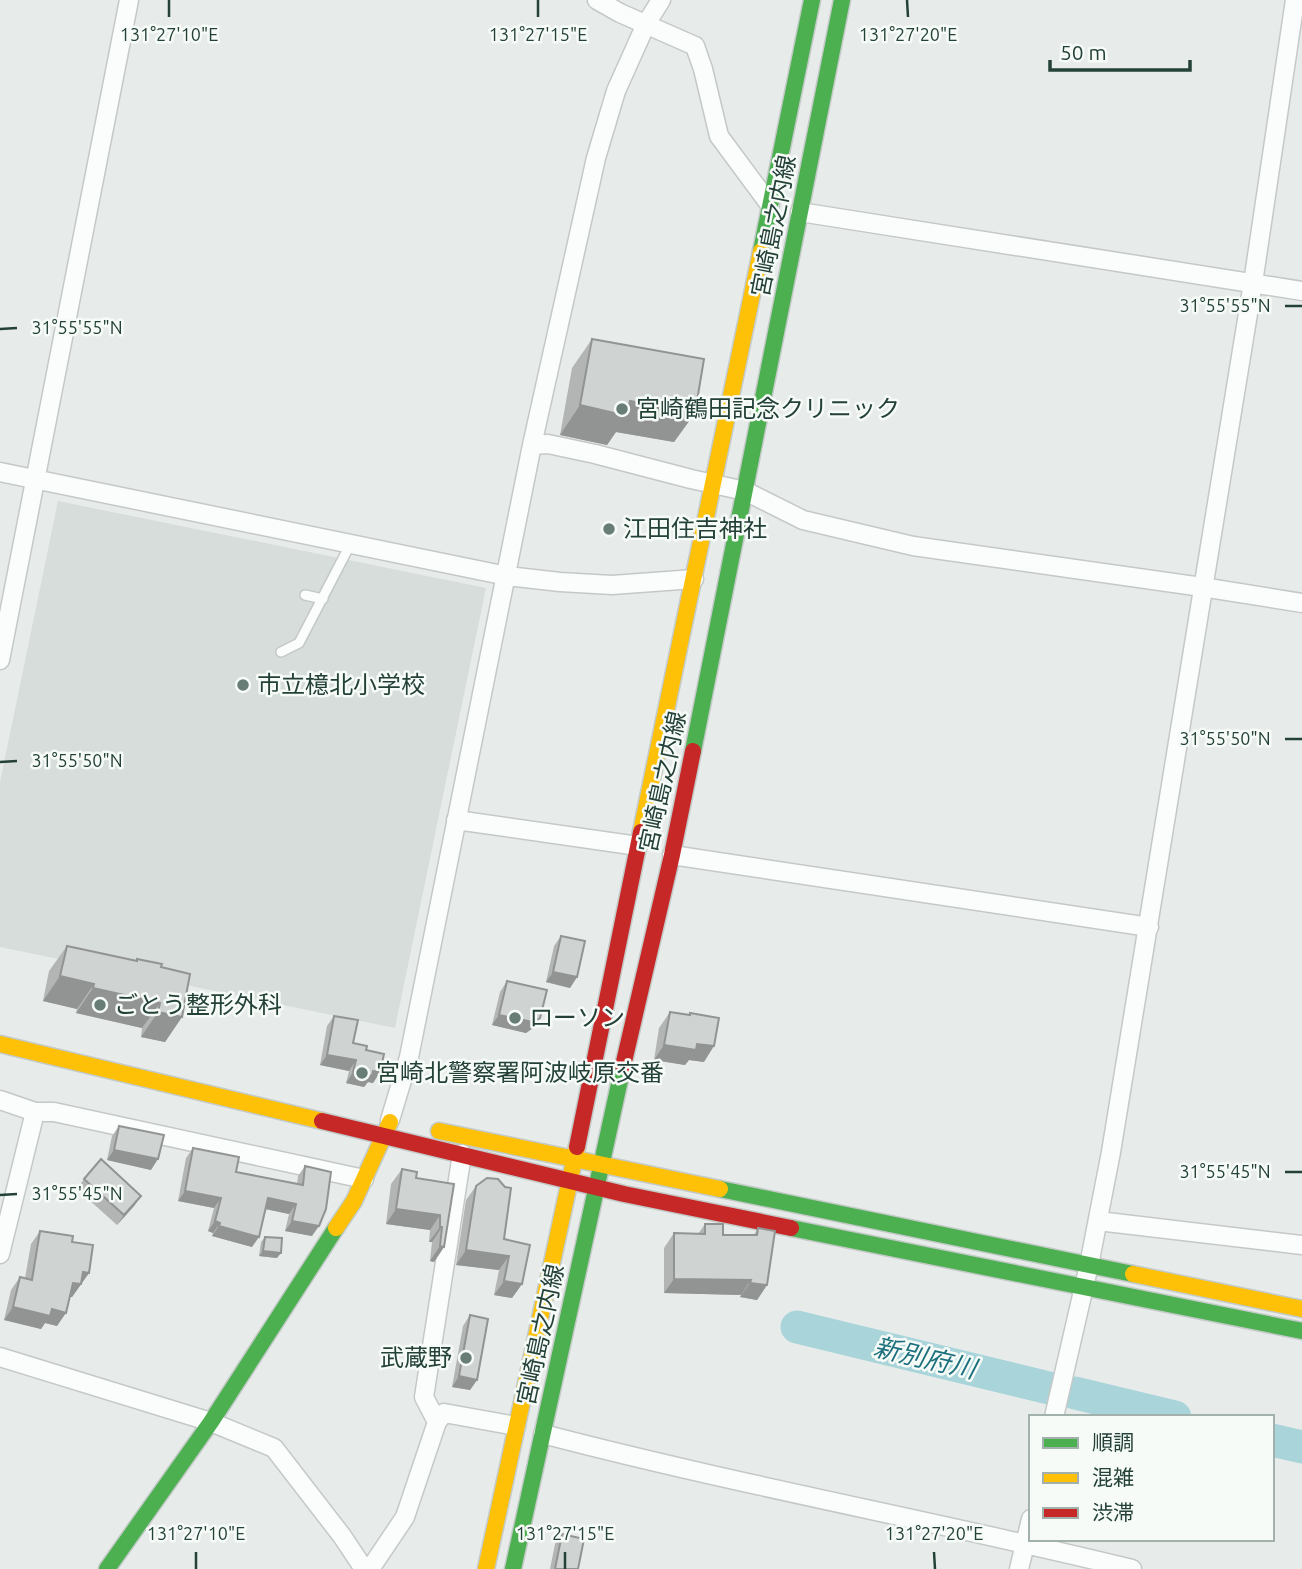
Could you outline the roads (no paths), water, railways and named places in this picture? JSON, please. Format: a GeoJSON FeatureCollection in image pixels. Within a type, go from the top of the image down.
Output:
{"type":"FeatureCollection","features":[{"type":"Feature","properties":{"kind":"main road","name":"宮崎島之内線"},"geometry":{"type":"LineString","coordinates":[[486,1569],[570,1180],[812,0]]}},
{"type":"Feature","properties":{"kind":"main road","name":"宮崎島之内線"},"geometry":{"type":"LineString","coordinates":[[513,1569],[600,1165],[672,855],[842,0]]}},
{"type":"Feature","properties":{"kind":"main road"},"geometry":{"type":"LineString","coordinates":[[0,1035],[364,1114],[462,1154],[638,1196],[1302,1331]]}},
{"type":"Feature","properties":{"kind":"main road"},"geometry":{"type":"LineString","coordinates":[[0,1044],[1302,1309]]}},
{"type":"Feature","properties":{"kind":"main road"},"geometry":{"type":"LineString","coordinates":[[107,1569],[211,1422],[354,1201],[398,1126]]}},
{"type":"Feature","properties":{"kind":"street"},"geometry":{"type":"LineString","coordinates":[[0,660],[129,0]]}},
{"type":"Feature","properties":{"kind":"street"},"geometry":{"type":"LineString","coordinates":[[597,0],[695,46],[719,136],[770,205]]}},
{"type":"Feature","properties":{"kind":"street"},"geometry":{"type":"LineString","coordinates":[[398,1126],[409,1057],[532,445],[596,158],[616,91],[646,24],[661,0]]}},
{"type":"Feature","properties":{"kind":"street"},"geometry":{"type":"LineString","coordinates":[[1054,1415],[1098,1221],[1149,927],[1253,283],[1295,0]]}},
{"type":"Feature","properties":{"kind":"street"},"geometry":{"type":"LineString","coordinates":[[800,212],[1302,291]]}},
{"type":"Feature","properties":{"kind":"street"},"geometry":{"type":"LineString","coordinates":[[532,445],[560,446],[745,491],[803,520],[913,546],[1302,603]]}},
{"type":"Feature","properties":{"kind":"street"},"geometry":{"type":"LineString","coordinates":[[0,472],[507,576],[612,585],[694,579]]}},
{"type":"Feature","properties":{"kind":"street"},"geometry":{"type":"LineString","coordinates":[[456,820],[638,846]]}},
{"type":"Feature","properties":{"kind":"street"},"geometry":{"type":"LineString","coordinates":[[672,855],[1149,927]]}},
{"type":"Feature","properties":{"kind":"street"},"geometry":{"type":"LineString","coordinates":[[0,1100],[35,1112],[67,1115],[364,1180]]}},
{"type":"Feature","properties":{"kind":"street"},"geometry":{"type":"LineString","coordinates":[[0,1254],[3,1225],[35,1112]]}},
{"type":"Feature","properties":{"kind":"street"},"geometry":{"type":"LineString","coordinates":[[437,1422],[424,1397],[462,1154]]}},
{"type":"Feature","properties":{"kind":"street"},"geometry":{"type":"LineString","coordinates":[[1098,1221],[1302,1245]]}},
{"type":"Feature","properties":{"kind":"street"},"geometry":{"type":"LineString","coordinates":[[0,1357],[211,1422],[274,1448],[364,1569]]}},
{"type":"Feature","properties":{"kind":"street"},"geometry":{"type":"LineString","coordinates":[[370,1569],[405,1517],[437,1422],[444,1413],[516,1426]]}},
{"type":"Feature","properties":{"kind":"street"},"geometry":{"type":"LineString","coordinates":[[543,1434],[1132,1569]]}},
{"type":"Feature","properties":{"kind":"street"},"geometry":{"type":"LineString","coordinates":[[1019,1569],[1029,1527]]}},
{"type":"Feature","properties":{"kind":"lane"},"geometry":{"type":"LineString","coordinates":[[282,652],[299,643],[351,543]]}},
{"type":"Feature","properties":{"kind":"lane"},"geometry":{"type":"LineString","coordinates":[[305,595],[323,599]]}},
{"type":"Feature","properties":{"kind":"waterway","name":"新別府川"},"geometry":{"type":"LineString","coordinates":[[797,1327],[1053,1389]]}},
{"type":"Feature","properties":{"kind":"waterway","name":"新別府川"},"geometry":{"type":"LineString","coordinates":[[1075,1393],[1167,1415]]}},
{"type":"Feature","properties":{"kind":"waterway","name":"新別府川"},"geometry":{"type":"LineString","coordinates":[[1274,1440],[1302,1447]]}},
{"type":"Feature","properties":{"kind":"place","name":"宮崎鶴田記念クリニック"},"geometry":{"type":"Point","coordinates":[622,409]}},
{"type":"Feature","properties":{"kind":"place","name":"江田住吉神社"},"geometry":{"type":"Point","coordinates":[609,529]}},
{"type":"Feature","properties":{"kind":"place","name":"市立檍北小学校"},"geometry":{"type":"Point","coordinates":[243,685]}},
{"type":"Feature","properties":{"kind":"place","name":"ごとう整形外科"},"geometry":{"type":"Point","coordinates":[100,1005]}},
{"type":"Feature","properties":{"kind":"place","name":"ローソン"},"geometry":{"type":"Point","coordinates":[515,1018]}},
{"type":"Feature","properties":{"kind":"place","name":"宮崎北警察署阿波岐原交番"},"geometry":{"type":"Point","coordinates":[362,1073]}},
{"type":"Feature","properties":{"kind":"place","name":"武蔵野"},"geometry":{"type":"Point","coordinates":[466,1358]}}]}
